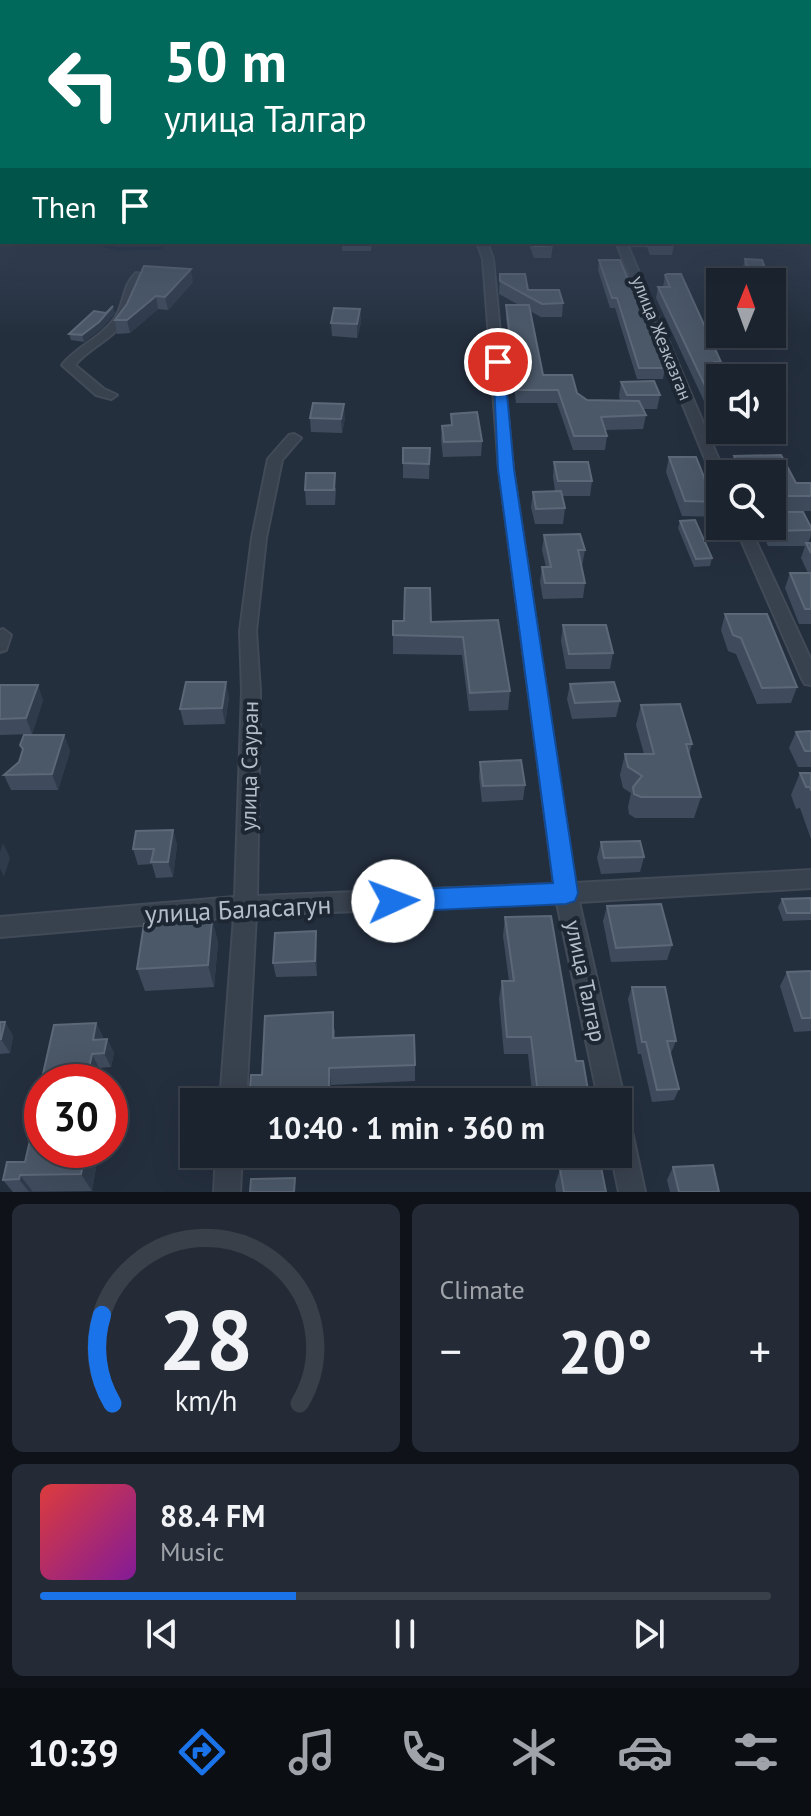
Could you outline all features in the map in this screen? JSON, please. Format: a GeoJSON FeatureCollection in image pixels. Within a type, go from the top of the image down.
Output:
{"type":"FeatureCollection","features":[{"type":"Feature","properties":{"kind":"street","name":"улица Талгар"},"geometry":{"type":"LineString","coordinates":[[482,244],[491,286],[506,469],[566,893],[609,1088]]}},
{"type":"Feature","properties":{"kind":"street","name":"улица Жезказган"},"geometry":{"type":"LineString","coordinates":[[622,244],[712,460]]}},
{"type":"Feature","properties":{"kind":"street"},"geometry":{"type":"LineString","coordinates":[[111,395],[100,392],[68,365],[100,341],[122,315],[131,282],[140,275]]}},
{"type":"Feature","properties":{"kind":"street","name":"улица Сауран"},"geometry":{"type":"LineString","coordinates":[[234,1088],[246,906],[251,691],[248,631],[259,538],[275,459],[294,438]]}},
{"type":"Feature","properties":{"kind":"street"},"geometry":{"type":"LineString","coordinates":[[748,540],[811,679]]}},
{"type":"Feature","properties":{"kind":"street","name":"улица Баласагун"},"geometry":{"type":"LineString","coordinates":[[0,927],[246,906],[811,879]]}},
{"type":"Feature","properties":{"kind":"street"},"geometry":{"type":"LineString","coordinates":[[227,1192],[228,1168]]}},
{"type":"Feature","properties":{"kind":"street"},"geometry":{"type":"LineString","coordinates":[[627,1168],[632,1192]]}},
{"type":"Feature","properties":{"kind":"building"},"geometry":{"type":"Polygon","coordinates":[[[745,259],[762,260],[765,268],[747,268],[745,259]]]}},
{"type":"Feature","properties":{"kind":"building"},"geometry":{"type":"Polygon","coordinates":[[[599,260],[620,260],[665,368],[639,368],[617,298],[612,298],[599,260]]]}},
{"type":"Feature","properties":{"kind":"building"},"geometry":{"type":"Polygon","coordinates":[[[144,266],[191,269],[165,297],[156,296],[127,320],[115,320],[127,304],[144,266]]]}},
{"type":"Feature","properties":{"kind":"building"},"geometry":{"type":"Polygon","coordinates":[[[500,274],[525,274],[528,290],[559,290],[563,303],[542,304],[500,281],[500,274]]]}},
{"type":"Feature","properties":{"kind":"building"},"geometry":{"type":"Polygon","coordinates":[[[681,274],[706,329],[706,348],[715,348],[721,362],[706,364],[706,388],[658,287],[670,287],[665,275],[681,274]]]}},
{"type":"Feature","properties":{"kind":"building"},"geometry":{"type":"Polygon","coordinates":[[[506,305],[529,305],[543,375],[572,375],[577,393],[587,400],[639,401],[646,415],[601,417],[607,436],[574,436],[558,390],[517,390],[506,305]]]}},
{"type":"Feature","properties":{"kind":"building"},"geometry":{"type":"Polygon","coordinates":[[[113,306],[99,322],[82,335],[69,334],[94,311],[106,313],[113,306]]]}},
{"type":"Feature","properties":{"kind":"building"},"geometry":{"type":"Polygon","coordinates":[[[334,308],[360,309],[357,324],[331,323],[334,308]]]}},
{"type":"Feature","properties":{"kind":"building"},"geometry":{"type":"Polygon","coordinates":[[[654,381],[660,395],[627,395],[621,382],[654,381]]]}},
{"type":"Feature","properties":{"kind":"building"},"geometry":{"type":"Polygon","coordinates":[[[313,403],[344,404],[341,419],[310,418],[313,403]]]}},
{"type":"Feature","properties":{"kind":"building"},"geometry":{"type":"Polygon","coordinates":[[[477,412],[482,441],[444,442],[442,426],[452,425],[451,414],[477,412]]]}},
{"type":"Feature","properties":{"kind":"building"},"geometry":{"type":"Polygon","coordinates":[[[403,448],[430,448],[429,464],[403,463],[403,448]]]}},
{"type":"Feature","properties":{"kind":"building"},"geometry":{"type":"Polygon","coordinates":[[[781,455],[784,460],[736,460],[734,456],[781,455]]]}},
{"type":"Feature","properties":{"kind":"building"},"geometry":{"type":"Polygon","coordinates":[[[669,457],[696,457],[706,482],[706,502],[685,501],[669,457]]]}},
{"type":"Feature","properties":{"kind":"building"},"geometry":{"type":"Polygon","coordinates":[[[554,462],[588,462],[592,481],[558,481],[554,462]]]}},
{"type":"Feature","properties":{"kind":"building"},"geometry":{"type":"Polygon","coordinates":[[[786,464],[796,483],[811,483],[811,496],[786,496],[786,464]]]}},
{"type":"Feature","properties":{"kind":"building"},"geometry":{"type":"Polygon","coordinates":[[[306,473],[335,473],[334,490],[305,490],[306,473]]]}},
{"type":"Feature","properties":{"kind":"building"},"geometry":{"type":"Polygon","coordinates":[[[561,491],[565,508],[536,509],[533,492],[561,491]]]}},
{"type":"Feature","properties":{"kind":"building"},"geometry":{"type":"Polygon","coordinates":[[[786,512],[803,512],[811,530],[786,531],[786,512]]]}},
{"type":"Feature","properties":{"kind":"building"},"geometry":{"type":"Polygon","coordinates":[[[695,520],[712,558],[696,559],[680,521],[695,520]]]}},
{"type":"Feature","properties":{"kind":"building"},"geometry":{"type":"Polygon","coordinates":[[[580,534],[585,550],[578,550],[585,583],[545,583],[542,567],[551,567],[544,535],[580,534]]]}},
{"type":"Feature","properties":{"kind":"building"},"geometry":{"type":"Polygon","coordinates":[[[790,573],[811,573],[811,609],[805,609],[790,573]]]}},
{"type":"Feature","properties":{"kind":"building"},"geometry":{"type":"Polygon","coordinates":[[[405,588],[430,588],[431,622],[498,620],[510,691],[470,693],[463,637],[393,635],[393,621],[404,621],[405,588]]]}},
{"type":"Feature","properties":{"kind":"building"},"geometry":{"type":"Polygon","coordinates":[[[725,614],[767,614],[797,687],[762,688],[741,638],[733,635],[725,614]]]}},
{"type":"Feature","properties":{"kind":"building"},"geometry":{"type":"Polygon","coordinates":[[[563,625],[606,625],[613,653],[569,654],[563,625]]]}},
{"type":"Feature","properties":{"kind":"building"},"geometry":{"type":"Polygon","coordinates":[[[186,682],[226,682],[222,708],[180,709],[186,682]]]}},
{"type":"Feature","properties":{"kind":"building"},"geometry":{"type":"Polygon","coordinates":[[[614,682],[620,701],[575,703],[570,684],[614,682]]]}},
{"type":"Feature","properties":{"kind":"building"},"geometry":{"type":"Polygon","coordinates":[[[0,685],[38,685],[26,718],[0,719],[0,685]]]}},
{"type":"Feature","properties":{"kind":"building"},"geometry":{"type":"Polygon","coordinates":[[[680,704],[692,744],[686,744],[701,797],[641,797],[634,794],[633,787],[642,776],[628,767],[625,754],[654,754],[641,705],[680,704]]]}},
{"type":"Feature","properties":{"kind":"building"},"geometry":{"type":"Polygon","coordinates":[[[811,731],[811,751],[805,751],[796,732],[811,731]]]}},
{"type":"Feature","properties":{"kind":"building"},"geometry":{"type":"Polygon","coordinates":[[[24,735],[64,735],[52,774],[4,775],[19,762],[24,735]]]}},
{"type":"Feature","properties":{"kind":"building"},"geometry":{"type":"Polygon","coordinates":[[[521,760],[525,785],[483,786],[480,762],[521,760]]]}},
{"type":"Feature","properties":{"kind":"building"},"geometry":{"type":"Polygon","coordinates":[[[800,773],[811,773],[811,791],[810,787],[806,787],[800,773]]]}},
{"type":"Feature","properties":{"kind":"building"},"geometry":{"type":"Polygon","coordinates":[[[173,830],[168,862],[151,862],[154,849],[133,849],[136,831],[173,830]]]}},
{"type":"Feature","properties":{"kind":"building"},"geometry":{"type":"Polygon","coordinates":[[[640,841],[644,857],[604,858],[601,842],[640,841]]]}},
{"type":"Feature","properties":{"kind":"building"},"geometry":{"type":"Polygon","coordinates":[[[811,898],[811,913],[787,913],[782,899],[811,898]]]}},
{"type":"Feature","properties":{"kind":"building"},"geometry":{"type":"Polygon","coordinates":[[[661,904],[672,945],[616,948],[607,906],[661,904]]]}},
{"type":"Feature","properties":{"kind":"building"},"geometry":{"type":"Polygon","coordinates":[[[551,916],[576,1061],[583,1061],[588,1088],[537,1088],[531,1037],[507,1037],[502,981],[514,981],[505,917],[551,916]]]}},
{"type":"Feature","properties":{"kind":"building"},"geometry":{"type":"Polygon","coordinates":[[[212,920],[208,965],[137,969],[144,924],[212,920]]]}},
{"type":"Feature","properties":{"kind":"building"},"geometry":{"type":"Polygon","coordinates":[[[316,931],[315,961],[273,963],[275,933],[316,931]]]}},
{"type":"Feature","properties":{"kind":"building"},"geometry":{"type":"Polygon","coordinates":[[[811,971],[811,1018],[802,1018],[787,972],[811,971]]]}},
{"type":"Feature","properties":{"kind":"building"},"geometry":{"type":"Polygon","coordinates":[[[632,987],[665,987],[676,1041],[667,1041],[679,1089],[657,1090],[646,1042],[642,1042],[632,987]]]}},
{"type":"Feature","properties":{"kind":"building"},"geometry":{"type":"Polygon","coordinates":[[[333,1012],[333,1038],[414,1035],[415,1065],[329,1068],[329,1088],[250,1088],[251,1075],[262,1075],[265,1016],[333,1012]]]}},
{"type":"Feature","properties":{"kind":"building"},"geometry":{"type":"Polygon","coordinates":[[[0,1022],[5,1022],[1,1039],[0,1039],[0,1022]]]}},
{"type":"Feature","properties":{"kind":"building"},"geometry":{"type":"Polygon","coordinates":[[[96,1023],[93,1040],[107,1039],[104,1053],[92,1054],[90,1064],[45,1064],[54,1025],[96,1023]]]}},
{"type":"Feature","properties":{"kind":"building"},"geometry":{"type":"Polygon","coordinates":[[[7,1162],[24,1162],[24,1168],[82,1168],[81,1174],[20,1175],[19,1179],[3,1180],[7,1162]]]}},
{"type":"Feature","properties":{"kind":"building"},"geometry":{"type":"Polygon","coordinates":[[[713,1165],[719,1192],[679,1192],[673,1167],[713,1165]]]}},
{"type":"Feature","properties":{"kind":"building"},"geometry":{"type":"Polygon","coordinates":[[[601,1168],[606,1192],[564,1192],[560,1169],[601,1168]]]}},
{"type":"Feature","properties":{"kind":"building"},"geometry":{"type":"Polygon","coordinates":[[[295,1178],[294,1192],[250,1192],[251,1179],[295,1178]]]}},
{"type":"Feature","properties":{"kind":"waterway"},"geometry":{"type":"LineString","coordinates":[[99,244],[117,249],[162,248]]}},
{"type":"Feature","properties":{"kind":"route"},"geometry":{"type":"LineString","coordinates":[[393,901],[566,893],[506,469],[498,362]]}}]}
